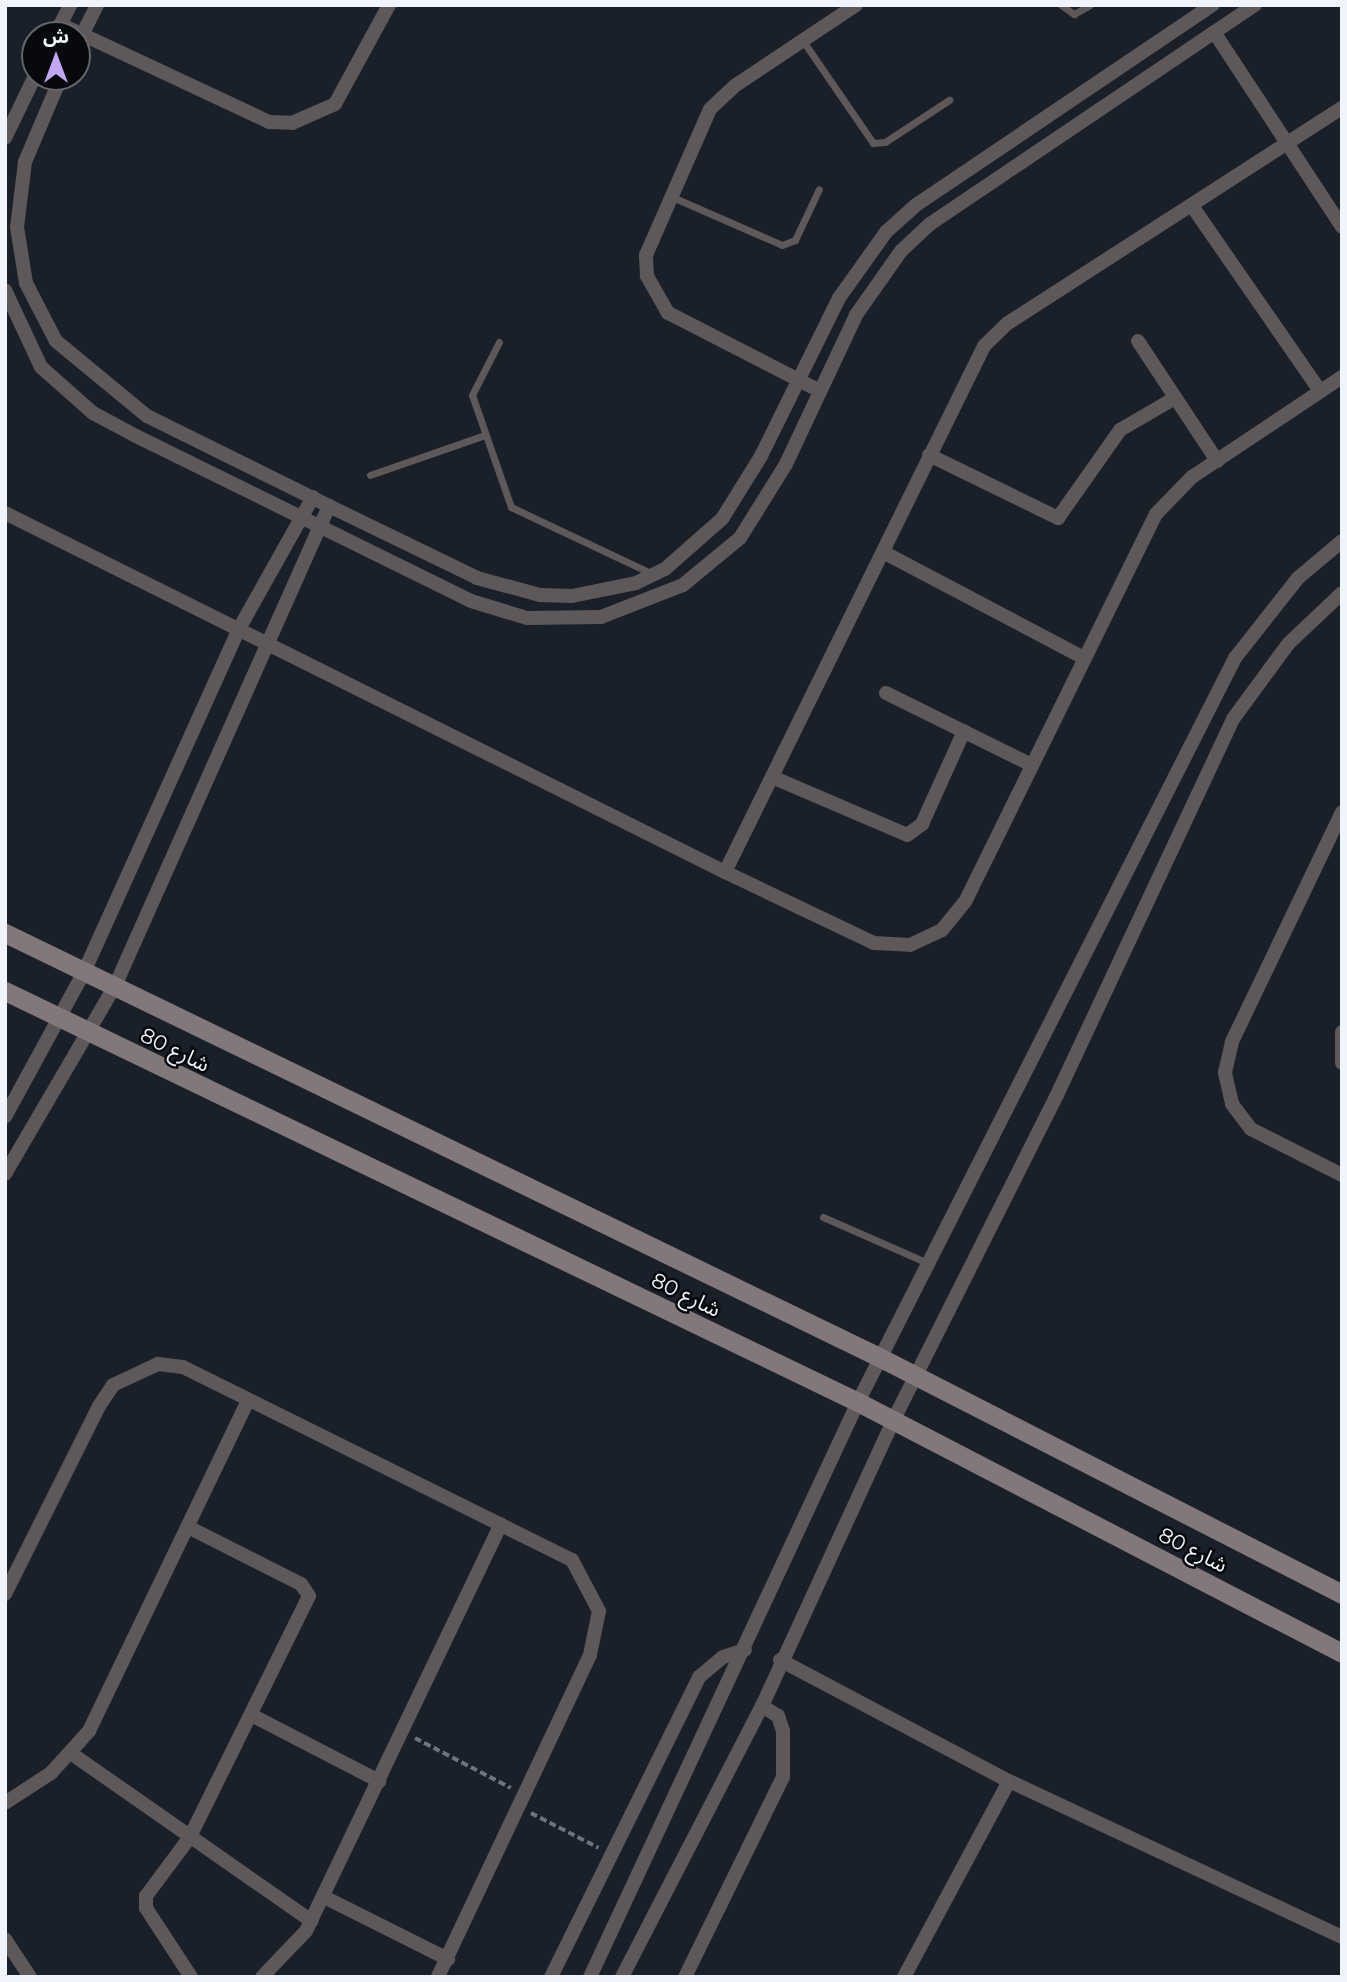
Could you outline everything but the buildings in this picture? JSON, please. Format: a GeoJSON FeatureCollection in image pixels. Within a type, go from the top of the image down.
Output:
{"type":"FeatureCollection","features":[{"type":"Feature","properties":{"kind":"street"},"geometry":{"type":"LineString","coordinates":[[62,21],[70,5]]}},
{"type":"Feature","properties":{"kind":"street"},"geometry":{"type":"LineString","coordinates":[[89,21],[97,5]]}},
{"type":"Feature","properties":{"kind":"street"},"geometry":{"type":"LineString","coordinates":[[91,44],[269,122],[292,123],[335,104],[389,5]]}},
{"type":"Feature","properties":{"kind":"street"},"geometry":{"type":"LineString","coordinates":[[820,391],[685,325],[654,296],[646,255],[669,196],[710,109],[856,5]]}},
{"type":"Feature","properties":{"kind":"street"},"geometry":{"type":"LineString","coordinates":[[55,91],[25,162],[20,193],[20,259],[37,312],[55,341],[115,396],[329,506],[508,589],[572,596],[654,574],[686,555],[722,519],[860,263],[916,205],[1213,5]]}},
{"type":"Feature","properties":{"kind":"street"},"geometry":{"type":"LineString","coordinates":[[5,290],[41,367],[93,413],[300,522],[499,611],[556,620],[601,617],[683,585],[740,538],[786,464],[876,281],[930,224],[1255,5]]}},
{"type":"Feature","properties":{"kind":"street"},"geometry":{"type":"LineString","coordinates":[[1214,32],[1342,227]]}},
{"type":"Feature","properties":{"kind":"street"},"geometry":{"type":"LineString","coordinates":[[5,138],[28,91]]}},
{"type":"Feature","properties":{"kind":"street"},"geometry":{"type":"LineString","coordinates":[[725,872],[929,455],[995,334],[1342,108]]}},
{"type":"Feature","properties":{"kind":"street"},"geometry":{"type":"LineString","coordinates":[[1192,206],[1320,391]]}},
{"type":"Feature","properties":{"kind":"street"},"geometry":{"type":"LineString","coordinates":[[1138,341],[1217,461]]}},
{"type":"Feature","properties":{"kind":"street"},"geometry":{"type":"LineString","coordinates":[[5,513],[240,627],[265,643],[725,872],[874,943],[927,939],[960,910],[1156,514],[1172,493],[1342,377]]}},
{"type":"Feature","properties":{"kind":"street"},"geometry":{"type":"LineString","coordinates":[[929,455],[1058,518],[1120,430],[1175,398]]}},
{"type":"Feature","properties":{"kind":"street"},"geometry":{"type":"LineString","coordinates":[[5,1117],[85,972],[240,627],[313,497]]}},
{"type":"Feature","properties":{"kind":"street"},"geometry":{"type":"LineString","coordinates":[[5,1174],[115,986],[265,643],[329,506]]}},
{"type":"Feature","properties":{"kind":"street"},"geometry":{"type":"LineString","coordinates":[[590,1977],[745,1650],[858,1402],[931,1264],[1235,659],[1298,578],[1342,541]]}},
{"type":"Feature","properties":{"kind":"street"},"geometry":{"type":"LineString","coordinates":[[883,552],[1084,658]]}},
{"type":"Feature","properties":{"kind":"street"},"geometry":{"type":"LineString","coordinates":[[622,1977],[762,1706],[780,1660],[893,1421],[918,1377],[1233,719],[1288,644],[1342,593]]}},
{"type":"Feature","properties":{"kind":"street"},"geometry":{"type":"LineString","coordinates":[[886,693],[1032,765]]}},
{"type":"Feature","properties":{"kind":"street"},"geometry":{"type":"LineString","coordinates":[[772,776],[907,835],[922,824],[964,731]]}},
{"type":"Feature","properties":{"kind":"street"},"geometry":{"type":"LineString","coordinates":[[1342,812],[1232,1042],[1225,1073],[1232,1104],[1251,1129],[1342,1175]]}},
{"type":"Feature","properties":{"kind":"street","name":"شارع 80"},"geometry":{"type":"LineString","coordinates":[[5,933],[881,1358],[1342,1594]]}},
{"type":"Feature","properties":{"kind":"street","name":"شارع 80"},"geometry":{"type":"LineString","coordinates":[[5,991],[88,1034],[858,1402],[1342,1653]]}},
{"type":"Feature","properties":{"kind":"street"},"geometry":{"type":"LineString","coordinates":[[1342,1032],[1342,1063]]}},
{"type":"Feature","properties":{"kind":"street"},"geometry":{"type":"LineString","coordinates":[[5,1594],[113,1385],[134,1371],[183,1367],[572,1560],[599,1611],[590,1655],[438,1977]]}},
{"type":"Feature","properties":{"kind":"street"},"geometry":{"type":"LineString","coordinates":[[5,1803],[72,1754],[103,1707],[248,1399]]}},
{"type":"Feature","properties":{"kind":"street"},"geometry":{"type":"LineString","coordinates":[[262,1977],[292,1952],[324,1897],[501,1524]]}},
{"type":"Feature","properties":{"kind":"street"},"geometry":{"type":"LineString","coordinates":[[188,1527],[308,1591],[309,1601],[254,1717],[190,1837],[150,1885],[146,1908],[191,1977]]}},
{"type":"Feature","properties":{"kind":"street"},"geometry":{"type":"LineString","coordinates":[[551,1977],[699,1677],[723,1657],[745,1650]]}},
{"type":"Feature","properties":{"kind":"street"},"geometry":{"type":"LineString","coordinates":[[780,1660],[1009,1781],[1342,1937]]}},
{"type":"Feature","properties":{"kind":"street"},"geometry":{"type":"LineString","coordinates":[[685,1977],[783,1777],[783,1731],[778,1716],[762,1706]]}},
{"type":"Feature","properties":{"kind":"street"},"geometry":{"type":"LineString","coordinates":[[254,1717],[379,1781]]}},
{"type":"Feature","properties":{"kind":"street"},"geometry":{"type":"LineString","coordinates":[[72,1754],[311,1921]]}},
{"type":"Feature","properties":{"kind":"street"},"geometry":{"type":"LineString","coordinates":[[904,1977],[1009,1781]]}},
{"type":"Feature","properties":{"kind":"street"},"geometry":{"type":"LineString","coordinates":[[324,1897],[448,1959]]}},
{"type":"Feature","properties":{"kind":"street"},"geometry":{"type":"LineString","coordinates":[[5,1939],[30,1977]]}},
{"type":"Feature","properties":{"kind":"lane"},"geometry":{"type":"LineString","coordinates":[[1060,5],[1074,14],[1090,5]]}},
{"type":"Feature","properties":{"kind":"lane"},"geometry":{"type":"LineString","coordinates":[[803,41],[873,143],[885,142],[949,100]]}},
{"type":"Feature","properties":{"kind":"lane"},"geometry":{"type":"LineString","coordinates":[[669,196],[782,245],[798,236],[819,188]]}},
{"type":"Feature","properties":{"kind":"lane"},"geometry":{"type":"LineString","coordinates":[[499,342],[472,396],[511,507],[654,574]]}},
{"type":"Feature","properties":{"kind":"lane"},"geometry":{"type":"LineString","coordinates":[[370,475],[485,435]]}},
{"type":"Feature","properties":{"kind":"lane"},"geometry":{"type":"LineString","coordinates":[[823,1217],[931,1264]]}},
{"type":"Feature","properties":{"kind":"path"},"geometry":{"type":"LineString","coordinates":[[404,1732],[612,1854]]}}]}
